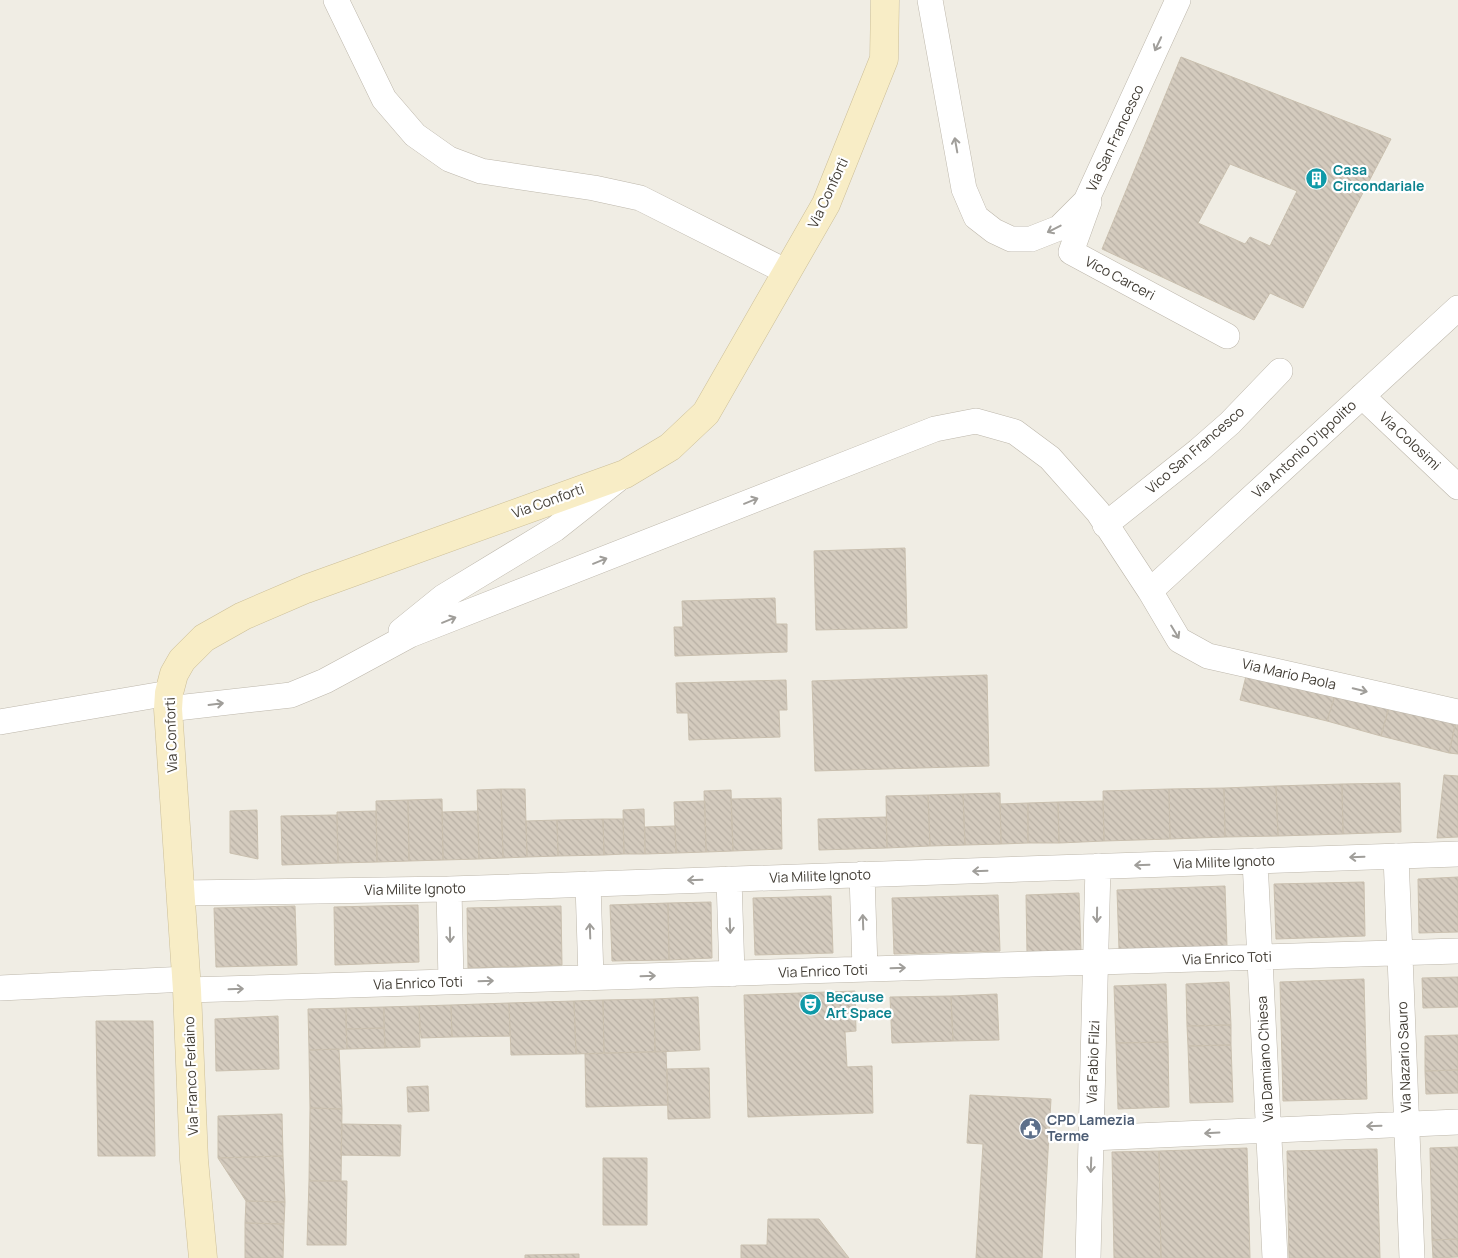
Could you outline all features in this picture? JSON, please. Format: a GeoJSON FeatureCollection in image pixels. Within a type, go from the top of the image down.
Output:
{"type":"FeatureCollection","features":[{"type":"Feature","properties":{"kind":"main road","name":"Via Conforti"},"geometry":{"type":"LineString","coordinates":[[181,893],[168,701],[174,674],[182,660],[204,638],[243,616],[306,589],[625,474],[670,447],[706,413],[826,204],[884,59],[885,0]]}},
{"type":"Feature","properties":{"kind":"main road","name":"Via Franco Ferlaino"},"geometry":{"type":"LineString","coordinates":[[181,893],[187,985],[194,1160],[202,1258]]}},
{"type":"Feature","properties":{"kind":"street"},"geometry":{"type":"LineString","coordinates":[[336,0],[384,99],[415,135],[448,159],[481,171],[594,188],[640,198],[787,272]]}},
{"type":"Feature","properties":{"kind":"street","name":"Via San Francesco"},"geometry":{"type":"LineString","coordinates":[[930,0],[964,190],[976,217],[994,232],[1011,239],[1031,238],[1059,228],[1086,201],[1178,0]]}},
{"type":"Feature","properties":{"kind":"street","name":"Vico Carceri"},"geometry":{"type":"LineString","coordinates":[[1103,162],[1071,252],[1227,336]]}},
{"type":"Feature","properties":{"kind":"street","name":"Via Antonio D'Ippolito"},"geometry":{"type":"LineString","coordinates":[[1150,591],[1458,308]]}},
{"type":"Feature","properties":{"kind":"street","name":"Vico San Francesco"},"geometry":{"type":"LineString","coordinates":[[1106,524],[1198,451],[1230,423],[1280,371]]}},
{"type":"Feature","properties":{"kind":"street","name":"Via Colosimi"},"geometry":{"type":"LineString","coordinates":[[1362,396],[1458,487]]}},
{"type":"Feature","properties":{"kind":"street","name":"Via Mario Paola"},"geometry":{"type":"LineString","coordinates":[[370,657],[410,635],[935,429],[976,421],[1015,432],[1050,458],[1098,512],[1150,591],[1179,640],[1208,656],[1458,712]]}},
{"type":"Feature","properties":{"kind":"street"},"geometry":{"type":"LineString","coordinates":[[0,722],[168,701],[291,695],[370,657],[443,597],[555,529],[625,474]]}},
{"type":"Feature","properties":{"kind":"street","name":"Via Milite Ignoto"},"geometry":{"type":"LineString","coordinates":[[181,893],[449,889],[1458,854]]}},
{"type":"Feature","properties":{"kind":"street","name":"Via Nazario Sauro"},"geometry":{"type":"LineString","coordinates":[[1396,856],[1412,1258]]}},
{"type":"Feature","properties":{"kind":"street","name":"Via Damiano Chiesa"},"geometry":{"type":"LineString","coordinates":[[1255,861],[1274,1258]]}},
{"type":"Feature","properties":{"kind":"street","name":"Via Fabio Filzi"},"geometry":{"type":"LineString","coordinates":[[1088,1258],[1098,866]]}},
{"type":"Feature","properties":{"kind":"street"},"geometry":{"type":"LineString","coordinates":[[862,874],[865,969]]}},
{"type":"Feature","properties":{"kind":"street"},"geometry":{"type":"LineString","coordinates":[[729,879],[732,974]]}},
{"type":"Feature","properties":{"kind":"street"},"geometry":{"type":"LineString","coordinates":[[588,884],[591,978]]}},
{"type":"Feature","properties":{"kind":"street"},"geometry":{"type":"LineString","coordinates":[[449,889],[451,982]]}},
{"type":"Feature","properties":{"kind":"street","name":"Via Enrico Toti"},"geometry":{"type":"LineString","coordinates":[[0,988],[451,982],[1458,951]]}},
{"type":"Feature","properties":{"kind":"street"},"geometry":{"type":"LineString","coordinates":[[1091,1138],[1458,1122]]}},
{"type":"Feature","properties":{"kind":"building","name":"Casa Circondariale"},"geometry":{"type":"Polygon","coordinates":[[[1181,57],[1391,139],[1303,308],[1270,293],[1254,320],[1102,249],[1181,57]],[[1230,164],[1198,223],[1245,244],[1250,237],[1270,246],[1297,191],[1230,164]]]}},
{"type":"Feature","properties":{"kind":"building"},"geometry":{"type":"Polygon","coordinates":[[[905,548],[907,628],[816,630],[814,551],[905,548]]]}},
{"type":"Feature","properties":{"kind":"building"},"geometry":{"type":"Polygon","coordinates":[[[775,598],[776,624],[787,624],[787,652],[675,656],[674,627],[683,627],[682,601],[775,598]]]}},
{"type":"Feature","properties":{"kind":"building"},"geometry":{"type":"Polygon","coordinates":[[[1247,672],[1336,692],[1327,721],[1240,700],[1247,672]]]}},
{"type":"Feature","properties":{"kind":"building"},"geometry":{"type":"Polygon","coordinates":[[[987,675],[989,766],[815,771],[812,681],[987,675]]]}},
{"type":"Feature","properties":{"kind":"building"},"geometry":{"type":"Polygon","coordinates":[[[786,680],[787,710],[779,710],[780,737],[689,740],[688,713],[677,713],[676,683],[786,680]]]}},
{"type":"Feature","properties":{"kind":"building"},"geometry":{"type":"Polygon","coordinates":[[[1336,692],[1389,707],[1381,736],[1327,721],[1336,692]]]}},
{"type":"Feature","properties":{"kind":"building"},"geometry":{"type":"Polygon","coordinates":[[[1389,707],[1456,721],[1449,753],[1381,736],[1389,707]]]}},
{"type":"Feature","properties":{"kind":"building"},"geometry":{"type":"Polygon","coordinates":[[[1456,721],[1458,721],[1458,754],[1449,753],[1456,721]]]}},
{"type":"Feature","properties":{"kind":"building"},"geometry":{"type":"Polygon","coordinates":[[[1444,775],[1458,776],[1458,837],[1437,838],[1444,775]]]}},
{"type":"Feature","properties":{"kind":"building"},"geometry":{"type":"Polygon","coordinates":[[[1400,783],[1401,832],[1343,834],[1342,784],[1400,783]]]}},
{"type":"Feature","properties":{"kind":"building"},"geometry":{"type":"Polygon","coordinates":[[[1342,784],[1343,834],[1278,836],[1276,786],[1342,784]]]}},
{"type":"Feature","properties":{"kind":"building"},"geometry":{"type":"Polygon","coordinates":[[[1276,786],[1278,836],[1225,837],[1224,788],[1276,786]]]}},
{"type":"Feature","properties":{"kind":"building"},"geometry":{"type":"Polygon","coordinates":[[[1224,788],[1225,837],[1170,839],[1169,789],[1224,788]]]}},
{"type":"Feature","properties":{"kind":"building"},"geometry":{"type":"Polygon","coordinates":[[[501,789],[525,789],[527,857],[503,858],[501,789]]]}},
{"type":"Feature","properties":{"kind":"building"},"geometry":{"type":"Polygon","coordinates":[[[501,789],[503,858],[479,859],[477,790],[501,789]]]}},
{"type":"Feature","properties":{"kind":"building"},"geometry":{"type":"Polygon","coordinates":[[[1169,789],[1170,839],[1104,841],[1103,791],[1169,789]]]}},
{"type":"Feature","properties":{"kind":"building"},"geometry":{"type":"Polygon","coordinates":[[[731,790],[733,851],[706,852],[704,791],[731,790]]]}},
{"type":"Feature","properties":{"kind":"building"},"geometry":{"type":"Polygon","coordinates":[[[1000,793],[1001,844],[965,845],[963,794],[1000,793]]]}},
{"type":"Feature","properties":{"kind":"building"},"geometry":{"type":"Polygon","coordinates":[[[963,794],[965,845],[930,846],[928,795],[963,794]]]}},
{"type":"Feature","properties":{"kind":"building"},"geometry":{"type":"Polygon","coordinates":[[[928,795],[930,846],[887,848],[886,796],[928,795]]]}},
{"type":"Feature","properties":{"kind":"building"},"geometry":{"type":"Polygon","coordinates":[[[781,798],[782,849],[733,851],[731,799],[781,798]]]}},
{"type":"Feature","properties":{"kind":"building"},"geometry":{"type":"Polygon","coordinates":[[[442,799],[443,860],[409,861],[408,800],[442,799]]]}},
{"type":"Feature","properties":{"kind":"building"},"geometry":{"type":"Polygon","coordinates":[[[408,800],[409,861],[377,862],[376,801],[408,800]]]}},
{"type":"Feature","properties":{"kind":"building"},"geometry":{"type":"Polygon","coordinates":[[[705,801],[706,852],[676,853],[674,802],[705,801]]]}},
{"type":"Feature","properties":{"kind":"building"},"geometry":{"type":"Polygon","coordinates":[[[1103,801],[1104,841],[1059,843],[1058,802],[1103,801]]]}},
{"type":"Feature","properties":{"kind":"building"},"geometry":{"type":"Polygon","coordinates":[[[1058,802],[1059,843],[1028,843],[1028,803],[1058,802]]]}},
{"type":"Feature","properties":{"kind":"building"},"geometry":{"type":"Polygon","coordinates":[[[1028,803],[1028,843],[1001,844],[1000,804],[1028,803]]]}},
{"type":"Feature","properties":{"kind":"building"},"geometry":{"type":"Polygon","coordinates":[[[644,809],[645,854],[624,854],[623,810],[644,809]]]}},
{"type":"Feature","properties":{"kind":"building"},"geometry":{"type":"Polygon","coordinates":[[[257,810],[258,859],[230,853],[230,811],[257,810]]]}},
{"type":"Feature","properties":{"kind":"building"},"geometry":{"type":"Polygon","coordinates":[[[376,811],[377,862],[338,863],[337,812],[376,811]]]}},
{"type":"Feature","properties":{"kind":"building"},"geometry":{"type":"Polygon","coordinates":[[[478,811],[479,859],[443,860],[442,812],[478,811]]]}},
{"type":"Feature","properties":{"kind":"building"},"geometry":{"type":"Polygon","coordinates":[[[337,815],[338,863],[282,865],[281,816],[337,815]]]}},
{"type":"Feature","properties":{"kind":"building"},"geometry":{"type":"Polygon","coordinates":[[[886,817],[887,848],[819,850],[818,819],[886,817]]]}},
{"type":"Feature","properties":{"kind":"building"},"geometry":{"type":"Polygon","coordinates":[[[603,819],[604,855],[558,856],[557,820],[603,819]]]}},
{"type":"Feature","properties":{"kind":"building"},"geometry":{"type":"Polygon","coordinates":[[[603,819],[623,819],[624,854],[604,855],[603,819]]]}},
{"type":"Feature","properties":{"kind":"building"},"geometry":{"type":"Polygon","coordinates":[[[557,820],[558,856],[527,857],[526,821],[557,820]]]}},
{"type":"Feature","properties":{"kind":"building"},"geometry":{"type":"Polygon","coordinates":[[[675,826],[676,853],[645,854],[645,827],[675,826]]]}},
{"type":"Feature","properties":{"kind":"building"},"geometry":{"type":"Polygon","coordinates":[[[1458,877],[1458,932],[1419,933],[1418,879],[1458,877]]]}},
{"type":"Feature","properties":{"kind":"building"},"geometry":{"type":"Polygon","coordinates":[[[1364,882],[1365,936],[1276,939],[1274,884],[1364,882]]]}},
{"type":"Feature","properties":{"kind":"building"},"geometry":{"type":"Polygon","coordinates":[[[1225,886],[1227,946],[1119,949],[1117,890],[1225,886]]]}},
{"type":"Feature","properties":{"kind":"building"},"geometry":{"type":"Polygon","coordinates":[[[1079,893],[1081,951],[1027,953],[1026,895],[1079,893]]]}},
{"type":"Feature","properties":{"kind":"building"},"geometry":{"type":"Polygon","coordinates":[[[998,895],[1000,951],[894,954],[892,898],[998,895]]]}},
{"type":"Feature","properties":{"kind":"building"},"geometry":{"type":"Polygon","coordinates":[[[831,896],[833,953],[755,955],[753,898],[831,896]]]}},
{"type":"Feature","properties":{"kind":"building"},"geometry":{"type":"Polygon","coordinates":[[[711,902],[712,958],[669,960],[668,903],[711,902]]]}},
{"type":"Feature","properties":{"kind":"building"},"geometry":{"type":"Polygon","coordinates":[[[668,903],[669,960],[612,961],[610,905],[668,903]]]}},
{"type":"Feature","properties":{"kind":"building"},"geometry":{"type":"Polygon","coordinates":[[[418,905],[419,962],[335,965],[334,907],[418,905]]]}},
{"type":"Feature","properties":{"kind":"building"},"geometry":{"type":"Polygon","coordinates":[[[295,906],[297,965],[216,967],[214,908],[295,906]]]}},
{"type":"Feature","properties":{"kind":"building"},"geometry":{"type":"Polygon","coordinates":[[[561,906],[562,965],[468,968],[467,908],[561,906]]]}},
{"type":"Feature","properties":{"kind":"building"},"geometry":{"type":"Polygon","coordinates":[[[1458,977],[1458,1007],[1423,1008],[1422,978],[1458,977]]]}},
{"type":"Feature","properties":{"kind":"building"},"geometry":{"type":"Polygon","coordinates":[[[1364,979],[1367,1099],[1283,1101],[1280,982],[1364,979]]]}},
{"type":"Feature","properties":{"kind":"building"},"geometry":{"type":"Polygon","coordinates":[[[1229,982],[1231,1025],[1187,1026],[1186,984],[1229,982]]]}},
{"type":"Feature","properties":{"kind":"building"},"geometry":{"type":"Polygon","coordinates":[[[1166,984],[1168,1042],[1116,1043],[1114,986],[1166,984]]]}},
{"type":"Feature","properties":{"kind":"building"},"geometry":{"type":"Polygon","coordinates":[[[855,991],[856,1031],[845,1032],[847,1067],[872,1066],[873,1113],[748,1117],[744,995],[855,991]]]}},
{"type":"Feature","properties":{"kind":"building"},"geometry":{"type":"Polygon","coordinates":[[[997,994],[999,1040],[953,1041],[951,996],[997,994]]]}},
{"type":"Feature","properties":{"kind":"building"},"geometry":{"type":"Polygon","coordinates":[[[951,996],[953,1041],[892,1043],[890,997],[951,996]]]}},
{"type":"Feature","properties":{"kind":"building"},"geometry":{"type":"Polygon","coordinates":[[[698,997],[700,1050],[655,1052],[654,999],[698,997]]]}},
{"type":"Feature","properties":{"kind":"building"},"geometry":{"type":"Polygon","coordinates":[[[654,999],[655,1052],[604,1053],[603,1000],[654,999]]]}},
{"type":"Feature","properties":{"kind":"building"},"geometry":{"type":"Polygon","coordinates":[[[603,1000],[604,1053],[576,1054],[574,1001],[603,1000]]]}},
{"type":"Feature","properties":{"kind":"building"},"geometry":{"type":"Polygon","coordinates":[[[574,1001],[576,1054],[511,1055],[509,1003],[574,1001]]]}},
{"type":"Feature","properties":{"kind":"building"},"geometry":{"type":"Polygon","coordinates":[[[509,1003],[510,1036],[452,1037],[451,1005],[509,1003]]]}},
{"type":"Feature","properties":{"kind":"building"},"geometry":{"type":"Polygon","coordinates":[[[451,1005],[452,1037],[421,1038],[419,1006],[451,1005]]]}},
{"type":"Feature","properties":{"kind":"building"},"geometry":{"type":"Polygon","coordinates":[[[419,1006],[420,1047],[385,1048],[384,1007],[419,1006]]]}},
{"type":"Feature","properties":{"kind":"building"},"geometry":{"type":"Polygon","coordinates":[[[384,1007],[384,1028],[346,1029],[346,1008],[384,1007]]]}},
{"type":"Feature","properties":{"kind":"building"},"geometry":{"type":"Polygon","coordinates":[[[346,1008],[347,1049],[309,1050],[308,1009],[346,1008]]]}},
{"type":"Feature","properties":{"kind":"building"},"geometry":{"type":"Polygon","coordinates":[[[278,1016],[279,1069],[216,1071],[215,1019],[278,1016]]]}},
{"type":"Feature","properties":{"kind":"building"},"geometry":{"type":"Polygon","coordinates":[[[96,1021],[153,1021],[155,1156],[98,1156],[96,1021]]]}},
{"type":"Feature","properties":{"kind":"building"},"geometry":{"type":"Polygon","coordinates":[[[1231,1025],[1231,1045],[1188,1046],[1187,1026],[1231,1025]]]}},
{"type":"Feature","properties":{"kind":"building"},"geometry":{"type":"Polygon","coordinates":[[[384,1028],[385,1048],[347,1049],[346,1029],[384,1028]]]}},
{"type":"Feature","properties":{"kind":"building"},"geometry":{"type":"Polygon","coordinates":[[[1458,1035],[1458,1070],[1425,1071],[1425,1036],[1458,1035]]]}},
{"type":"Feature","properties":{"kind":"building"},"geometry":{"type":"Polygon","coordinates":[[[1168,1042],[1169,1107],[1118,1109],[1116,1043],[1168,1042]]]}},
{"type":"Feature","properties":{"kind":"building"},"geometry":{"type":"Polygon","coordinates":[[[1231,1045],[1233,1102],[1190,1103],[1188,1046],[1231,1045]]]}},
{"type":"Feature","properties":{"kind":"building"},"geometry":{"type":"Polygon","coordinates":[[[339,1049],[342,1109],[310,1108],[309,1050],[339,1049]]]}},
{"type":"Feature","properties":{"kind":"building"},"geometry":{"type":"Polygon","coordinates":[[[666,1051],[668,1105],[586,1107],[585,1054],[666,1051]]]}},
{"type":"Feature","properties":{"kind":"building"},"geometry":{"type":"Polygon","coordinates":[[[709,1068],[710,1118],[668,1119],[667,1069],[709,1068]]]}},
{"type":"Feature","properties":{"kind":"building"},"geometry":{"type":"Polygon","coordinates":[[[1458,1070],[1458,1093],[1426,1094],[1425,1071],[1458,1070]]]}},
{"type":"Feature","properties":{"kind":"building"},"geometry":{"type":"Polygon","coordinates":[[[428,1086],[429,1111],[408,1112],[407,1087],[428,1086]]]}},
{"type":"Feature","properties":{"kind":"building"},"geometry":{"type":"Polygon","coordinates":[[[970,1095],[1051,1099],[1042,1258],[976,1258],[983,1144],[967,1143],[970,1095]]]}},
{"type":"Feature","properties":{"kind":"building"},"geometry":{"type":"Polygon","coordinates":[[[310,1108],[342,1109],[341,1181],[309,1181],[310,1108]]]}},
{"type":"Feature","properties":{"kind":"building"},"geometry":{"type":"Polygon","coordinates":[[[282,1114],[283,1156],[218,1158],[218,1116],[282,1114]]]}},
{"type":"Feature","properties":{"kind":"building"},"geometry":{"type":"Polygon","coordinates":[[[342,1124],[401,1125],[400,1156],[341,1155],[342,1124]]]}},
{"type":"Feature","properties":{"kind":"building"},"geometry":{"type":"Polygon","coordinates":[[[1458,1147],[1458,1239],[1432,1240],[1430,1148],[1458,1147]]]}},
{"type":"Feature","properties":{"kind":"building"},"geometry":{"type":"Polygon","coordinates":[[[1247,1148],[1250,1258],[1161,1258],[1159,1151],[1247,1148]]]}},
{"type":"Feature","properties":{"kind":"building"},"geometry":{"type":"Polygon","coordinates":[[[1377,1149],[1380,1258],[1289,1258],[1287,1151],[1377,1149]]]}},
{"type":"Feature","properties":{"kind":"building"},"geometry":{"type":"Polygon","coordinates":[[[1159,1151],[1161,1258],[1114,1258],[1112,1152],[1159,1151]]]}},
{"type":"Feature","properties":{"kind":"building"},"geometry":{"type":"Polygon","coordinates":[[[283,1156],[285,1202],[246,1201],[218,1158],[283,1156]]]}},
{"type":"Feature","properties":{"kind":"building"},"geometry":{"type":"Polygon","coordinates":[[[603,1158],[647,1158],[647,1225],[603,1225],[603,1158]]]}},
{"type":"Feature","properties":{"kind":"building"},"geometry":{"type":"Polygon","coordinates":[[[309,1181],[347,1181],[346,1245],[307,1245],[309,1181]]]}},
{"type":"Feature","properties":{"kind":"building"},"geometry":{"type":"Polygon","coordinates":[[[246,1201],[285,1202],[284,1224],[245,1223],[246,1201]]]}},
{"type":"Feature","properties":{"kind":"building"},"geometry":{"type":"Polygon","coordinates":[[[768,1219],[819,1219],[849,1258],[741,1258],[741,1245],[767,1245],[768,1219]]]}},
{"type":"Feature","properties":{"kind":"building"},"geometry":{"type":"Polygon","coordinates":[[[245,1223],[284,1224],[283,1258],[245,1258],[245,1223]]]}},
{"type":"Feature","properties":{"kind":"building"},"geometry":{"type":"Polygon","coordinates":[[[1458,1239],[1458,1257],[1433,1258],[1432,1240],[1458,1239]]]}},
{"type":"Feature","properties":{"kind":"building"},"geometry":{"type":"Polygon","coordinates":[[[579,1254],[579,1258],[525,1258],[525,1255],[579,1254]]]}},
{"type":"Feature","properties":{"kind":"place","name":"Casa Circondariale"},"geometry":{"type":"Point","coordinates":[1317,178]}},
{"type":"Feature","properties":{"kind":"place","name":"Because Art Space"},"geometry":{"type":"Point","coordinates":[810,1005]}},
{"type":"Feature","properties":{"kind":"place","name":"CPD Lamezia Terme"},"geometry":{"type":"Point","coordinates":[1031,1128]}}]}
